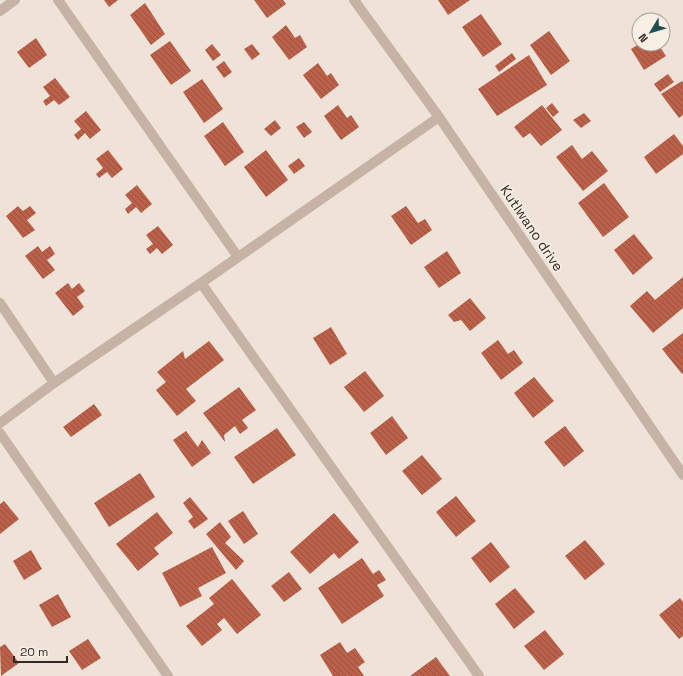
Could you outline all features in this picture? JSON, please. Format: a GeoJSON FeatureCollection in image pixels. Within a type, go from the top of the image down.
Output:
{"type":"FeatureCollection","features":[{"type":"Feature","properties":{"kind":"street"},"geometry":{"type":"LineString","coordinates":[[0,11],[15,0]]}},
{"type":"Feature","properties":{"kind":"street"},"geometry":{"type":"LineString","coordinates":[[58,0],[238,257]]}},
{"type":"Feature","properties":{"kind":"street","name":"Kutlwano drive"},"geometry":{"type":"LineString","coordinates":[[354,0],[438,117],[683,475]]}},
{"type":"Feature","properties":{"kind":"street"},"geometry":{"type":"LineString","coordinates":[[0,423],[54,383],[201,283],[438,117]]}},
{"type":"Feature","properties":{"kind":"street"},"geometry":{"type":"LineString","coordinates":[[201,283],[479,676]]}},
{"type":"Feature","properties":{"kind":"street"},"geometry":{"type":"LineString","coordinates":[[0,303],[54,383]]}},
{"type":"Feature","properties":{"kind":"street"},"geometry":{"type":"LineString","coordinates":[[0,433],[168,676]]}},
{"type":"Feature","properties":{"kind":"building"},"geometry":{"type":"Polygon","coordinates":[[[104,0],[118,0],[109,7],[104,0]]]}},
{"type":"Feature","properties":{"kind":"building"},"geometry":{"type":"Polygon","coordinates":[[[254,0],[283,0],[286,4],[267,18],[254,0]]]}},
{"type":"Feature","properties":{"kind":"building"},"geometry":{"type":"Polygon","coordinates":[[[438,0],[470,0],[448,15],[438,0]]]}},
{"type":"Feature","properties":{"kind":"building"},"geometry":{"type":"Polygon","coordinates":[[[145,3],[165,34],[151,45],[130,15],[145,3]]]}},
{"type":"Feature","properties":{"kind":"building"},"geometry":{"type":"Polygon","coordinates":[[[481,14],[502,44],[483,57],[462,27],[481,14]]]}},
{"type":"Feature","properties":{"kind":"building"},"geometry":{"type":"Polygon","coordinates":[[[286,25],[295,38],[300,35],[307,47],[289,60],[272,37],[286,25]]]}},
{"type":"Feature","properties":{"kind":"building"},"geometry":{"type":"Polygon","coordinates":[[[549,31],[570,61],[551,75],[530,45],[549,31]]]}},
{"type":"Feature","properties":{"kind":"building"},"geometry":{"type":"Polygon","coordinates":[[[36,38],[47,55],[29,68],[17,52],[36,38]]]}},
{"type":"Feature","properties":{"kind":"building"},"geometry":{"type":"Polygon","coordinates":[[[170,41],[191,71],[171,85],[150,55],[170,41]]]}},
{"type":"Feature","properties":{"kind":"building"},"geometry":{"type":"Polygon","coordinates":[[[212,44],[221,55],[213,61],[205,50],[212,44]]]}},
{"type":"Feature","properties":{"kind":"building"},"geometry":{"type":"Polygon","coordinates":[[[252,44],[260,54],[252,60],[244,49],[252,44]]]}},
{"type":"Feature","properties":{"kind":"building"},"geometry":{"type":"Polygon","coordinates":[[[633,52],[663,52],[666,56],[644,70],[633,52]]]}},
{"type":"Feature","properties":{"kind":"building"},"geometry":{"type":"Polygon","coordinates":[[[512,53],[516,59],[499,72],[495,66],[512,53]]]}},
{"type":"Feature","properties":{"kind":"building"},"geometry":{"type":"Polygon","coordinates":[[[529,55],[547,85],[497,116],[478,89],[529,55]]]}},
{"type":"Feature","properties":{"kind":"building"},"geometry":{"type":"Polygon","coordinates":[[[224,61],[232,72],[224,78],[216,67],[224,61]]]}},
{"type":"Feature","properties":{"kind":"building"},"geometry":{"type":"Polygon","coordinates":[[[318,63],[327,76],[331,73],[339,85],[321,99],[303,75],[318,63]]]}},
{"type":"Feature","properties":{"kind":"building"},"geometry":{"type":"Polygon","coordinates":[[[668,74],[674,82],[660,92],[654,84],[668,74]]]}},
{"type":"Feature","properties":{"kind":"building"},"geometry":{"type":"Polygon","coordinates":[[[55,78],[70,97],[59,105],[54,100],[46,106],[43,101],[50,96],[43,87],[55,78]]]}},
{"type":"Feature","properties":{"kind":"building"},"geometry":{"type":"Polygon","coordinates":[[[202,79],[223,109],[204,123],[183,92],[202,79]]]}},
{"type":"Feature","properties":{"kind":"building"},"geometry":{"type":"Polygon","coordinates":[[[682,81],[683,115],[679,118],[661,94],[682,81]]]}},
{"type":"Feature","properties":{"kind":"building"},"geometry":{"type":"Polygon","coordinates":[[[552,103],[559,112],[553,117],[546,108],[552,103]]]}},
{"type":"Feature","properties":{"kind":"building"},"geometry":{"type":"Polygon","coordinates":[[[338,105],[347,118],[351,115],[359,127],[341,140],[324,116],[338,105]]]}},
{"type":"Feature","properties":{"kind":"building"},"geometry":{"type":"Polygon","coordinates":[[[542,105],[562,130],[541,146],[530,133],[523,138],[514,127],[542,105]]]}},
{"type":"Feature","properties":{"kind":"building"},"geometry":{"type":"Polygon","coordinates":[[[86,111],[101,130],[90,139],[85,133],[78,140],[74,135],[81,129],[74,121],[86,111]]]}},
{"type":"Feature","properties":{"kind":"building"},"geometry":{"type":"Polygon","coordinates":[[[584,113],[591,121],[581,128],[573,120],[584,113]]]}},
{"type":"Feature","properties":{"kind":"building"},"geometry":{"type":"Polygon","coordinates":[[[275,120],[281,128],[271,136],[264,129],[275,120]]]}},
{"type":"Feature","properties":{"kind":"building"},"geometry":{"type":"Polygon","coordinates":[[[223,122],[244,152],[225,166],[204,136],[223,122]]]}},
{"type":"Feature","properties":{"kind":"building"},"geometry":{"type":"Polygon","coordinates":[[[304,122],[312,132],[304,138],[296,127],[304,122]]]}},
{"type":"Feature","properties":{"kind":"building"},"geometry":{"type":"Polygon","coordinates":[[[674,134],[683,146],[683,154],[656,174],[644,157],[674,134]]]}},
{"type":"Feature","properties":{"kind":"building"},"geometry":{"type":"Polygon","coordinates":[[[572,145],[582,159],[592,151],[608,171],[583,191],[556,157],[572,145]]]}},
{"type":"Feature","properties":{"kind":"building"},"geometry":{"type":"Polygon","coordinates":[[[108,150],[123,169],[112,178],[107,172],[99,178],[96,174],[103,168],[96,159],[108,150]]]}},
{"type":"Feature","properties":{"kind":"building"},"geometry":{"type":"Polygon","coordinates":[[[266,150],[288,180],[266,197],[244,167],[266,150]]]}},
{"type":"Feature","properties":{"kind":"building"},"geometry":{"type":"Polygon","coordinates":[[[299,158],[305,166],[294,174],[288,166],[299,158]]]}},
{"type":"Feature","properties":{"kind":"building"},"geometry":{"type":"Polygon","coordinates":[[[604,183],[629,217],[603,237],[578,203],[604,183]]]}},
{"type":"Feature","properties":{"kind":"building"},"geometry":{"type":"Polygon","coordinates":[[[137,185],[152,204],[141,213],[136,207],[128,214],[125,209],[132,203],[125,195],[137,185]]]}},
{"type":"Feature","properties":{"kind":"building"},"geometry":{"type":"Polygon","coordinates":[[[18,206],[23,211],[30,206],[36,213],[27,220],[35,230],[23,238],[6,216],[18,206]]]}},
{"type":"Feature","properties":{"kind":"building"},"geometry":{"type":"Polygon","coordinates":[[[406,206],[418,223],[425,219],[432,230],[411,245],[391,216],[406,206]]]}},
{"type":"Feature","properties":{"kind":"building"},"geometry":{"type":"Polygon","coordinates":[[[158,226],[173,245],[162,254],[157,248],[150,254],[146,249],[153,244],[146,235],[158,226]]]}},
{"type":"Feature","properties":{"kind":"building"},"geometry":{"type":"Polygon","coordinates":[[[634,234],[653,258],[633,275],[614,250],[634,234]]]}},
{"type":"Feature","properties":{"kind":"building"},"geometry":{"type":"Polygon","coordinates":[[[38,246],[42,252],[50,246],[55,254],[47,260],[55,270],[43,279],[25,256],[38,246]]]}},
{"type":"Feature","properties":{"kind":"building"},"geometry":{"type":"Polygon","coordinates":[[[447,251],[461,273],[439,288],[424,267],[447,251]]]}},
{"type":"Feature","properties":{"kind":"building"},"geometry":{"type":"Polygon","coordinates":[[[683,277],[683,308],[653,333],[630,306],[647,291],[655,300],[683,277]]]}},
{"type":"Feature","properties":{"kind":"building"},"geometry":{"type":"Polygon","coordinates":[[[68,283],[72,289],[79,283],[85,291],[77,297],[84,307],[73,316],[55,293],[68,283]]]}},
{"type":"Feature","properties":{"kind":"building"},"geometry":{"type":"Polygon","coordinates":[[[470,298],[486,318],[470,331],[461,320],[454,322],[448,315],[470,298]]]}},
{"type":"Feature","properties":{"kind":"building"},"geometry":{"type":"Polygon","coordinates":[[[331,327],[347,354],[330,365],[313,338],[331,327]]]}},
{"type":"Feature","properties":{"kind":"building"},"geometry":{"type":"Polygon","coordinates":[[[683,333],[683,373],[682,374],[662,349],[683,333]]]}},
{"type":"Feature","properties":{"kind":"building"},"geometry":{"type":"Polygon","coordinates":[[[498,340],[508,354],[514,350],[523,363],[501,380],[481,353],[498,340]]]}},
{"type":"Feature","properties":{"kind":"building"},"geometry":{"type":"Polygon","coordinates":[[[209,341],[224,360],[186,389],[196,401],[177,416],[156,390],[166,382],[157,372],[183,351],[185,359],[209,341]]]}},
{"type":"Feature","properties":{"kind":"building"},"geometry":{"type":"Polygon","coordinates":[[[365,371],[384,396],[364,412],[344,387],[365,371]]]}},
{"type":"Feature","properties":{"kind":"building"},"geometry":{"type":"Polygon","coordinates":[[[534,377],[554,401],[533,418],[514,393],[534,377]]]}},
{"type":"Feature","properties":{"kind":"building"},"geometry":{"type":"Polygon","coordinates":[[[239,387],[256,410],[242,420],[248,428],[240,434],[235,426],[224,435],[225,442],[203,413],[239,387]]]}},
{"type":"Feature","properties":{"kind":"building"},"geometry":{"type":"Polygon","coordinates":[[[94,404],[102,415],[71,437],[63,427],[94,404]]]}},
{"type":"Feature","properties":{"kind":"building"},"geometry":{"type":"Polygon","coordinates":[[[392,416],[408,438],[386,455],[370,433],[392,416]]]}},
{"type":"Feature","properties":{"kind":"building"},"geometry":{"type":"Polygon","coordinates":[[[565,426],[584,451],[564,467],[544,442],[565,426]]]}},
{"type":"Feature","properties":{"kind":"building"},"geometry":{"type":"Polygon","coordinates":[[[277,428],[296,455],[253,484],[234,457],[277,428]]]}},
{"type":"Feature","properties":{"kind":"building"},"geometry":{"type":"Polygon","coordinates":[[[186,431],[198,447],[202,440],[211,453],[192,467],[173,440],[186,431]]]}},
{"type":"Feature","properties":{"kind":"building"},"geometry":{"type":"Polygon","coordinates":[[[422,455],[442,479],[422,495],[402,471],[422,455]]]}},
{"type":"Feature","properties":{"kind":"building"},"geometry":{"type":"Polygon","coordinates":[[[140,473],[155,497],[109,527],[94,503],[140,473]]]}},
{"type":"Feature","properties":{"kind":"building"},"geometry":{"type":"Polygon","coordinates":[[[456,496],[476,521],[456,537],[436,512],[456,496]]]}},
{"type":"Feature","properties":{"kind":"building"},"geometry":{"type":"Polygon","coordinates":[[[190,497],[208,519],[194,529],[188,521],[193,517],[183,503],[190,497]]]}},
{"type":"Feature","properties":{"kind":"building"},"geometry":{"type":"Polygon","coordinates":[[[4,501],[19,519],[0,534],[0,504],[4,501]]]}},
{"type":"Feature","properties":{"kind":"building"},"geometry":{"type":"Polygon","coordinates":[[[243,511],[258,534],[244,544],[228,521],[243,511]]]}},
{"type":"Feature","properties":{"kind":"building"},"geometry":{"type":"Polygon","coordinates":[[[157,512],[173,533],[154,548],[159,554],[138,571],[116,544],[157,512]]]}},
{"type":"Feature","properties":{"kind":"building"},"geometry":{"type":"Polygon","coordinates":[[[334,513],[359,542],[339,559],[334,553],[310,574],[290,552],[334,513]]]}},
{"type":"Feature","properties":{"kind":"building"},"geometry":{"type":"Polygon","coordinates":[[[220,522],[231,537],[225,543],[244,561],[236,570],[206,534],[220,522]]]}},
{"type":"Feature","properties":{"kind":"building"},"geometry":{"type":"Polygon","coordinates":[[[585,540],[605,564],[585,580],[565,556],[585,540]]]}},
{"type":"Feature","properties":{"kind":"building"},"geometry":{"type":"Polygon","coordinates":[[[491,542],[510,567],[490,583],[471,558],[491,542]]]}},
{"type":"Feature","properties":{"kind":"building"},"geometry":{"type":"Polygon","coordinates":[[[212,547],[226,573],[198,588],[202,596],[180,607],[162,573],[212,547]]]}},
{"type":"Feature","properties":{"kind":"building"},"geometry":{"type":"Polygon","coordinates":[[[31,550],[42,569],[24,580],[13,561],[31,550]]]}},
{"type":"Feature","properties":{"kind":"building"},"geometry":{"type":"Polygon","coordinates":[[[362,558],[373,574],[379,570],[386,580],[377,585],[384,596],[342,624],[318,588],[362,558]]]}},
{"type":"Feature","properties":{"kind":"building"},"geometry":{"type":"Polygon","coordinates":[[[289,572],[302,589],[284,602],[271,586],[289,572]]]}},
{"type":"Feature","properties":{"kind":"building"},"geometry":{"type":"Polygon","coordinates":[[[232,579],[261,615],[237,634],[224,618],[217,624],[222,630],[202,646],[186,626],[214,604],[209,598],[232,579]]]}},
{"type":"Feature","properties":{"kind":"building"},"geometry":{"type":"Polygon","coordinates":[[[515,588],[535,612],[514,629],[495,604],[515,588]]]}},
{"type":"Feature","properties":{"kind":"building"},"geometry":{"type":"Polygon","coordinates":[[[58,594],[71,617],[52,627],[39,605],[58,594]]]}},
{"type":"Feature","properties":{"kind":"building"},"geometry":{"type":"Polygon","coordinates":[[[680,598],[683,602],[683,636],[679,639],[659,615],[680,598]]]}},
{"type":"Feature","properties":{"kind":"building"},"geometry":{"type":"Polygon","coordinates":[[[545,630],[564,654],[544,670],[524,646],[545,630]]]}},
{"type":"Feature","properties":{"kind":"building"},"geometry":{"type":"Polygon","coordinates":[[[88,639],[101,658],[82,670],[69,651],[88,639]]]}},
{"type":"Feature","properties":{"kind":"building"},"geometry":{"type":"Polygon","coordinates":[[[340,642],[347,653],[355,648],[365,662],[358,667],[364,676],[333,676],[320,655],[340,642]]]}},
{"type":"Feature","properties":{"kind":"building"},"geometry":{"type":"Polygon","coordinates":[[[5,644],[19,663],[1,676],[0,647],[5,644]]]}},
{"type":"Feature","properties":{"kind":"building"},"geometry":{"type":"Polygon","coordinates":[[[436,657],[450,676],[410,676],[436,657]]]}}]}
